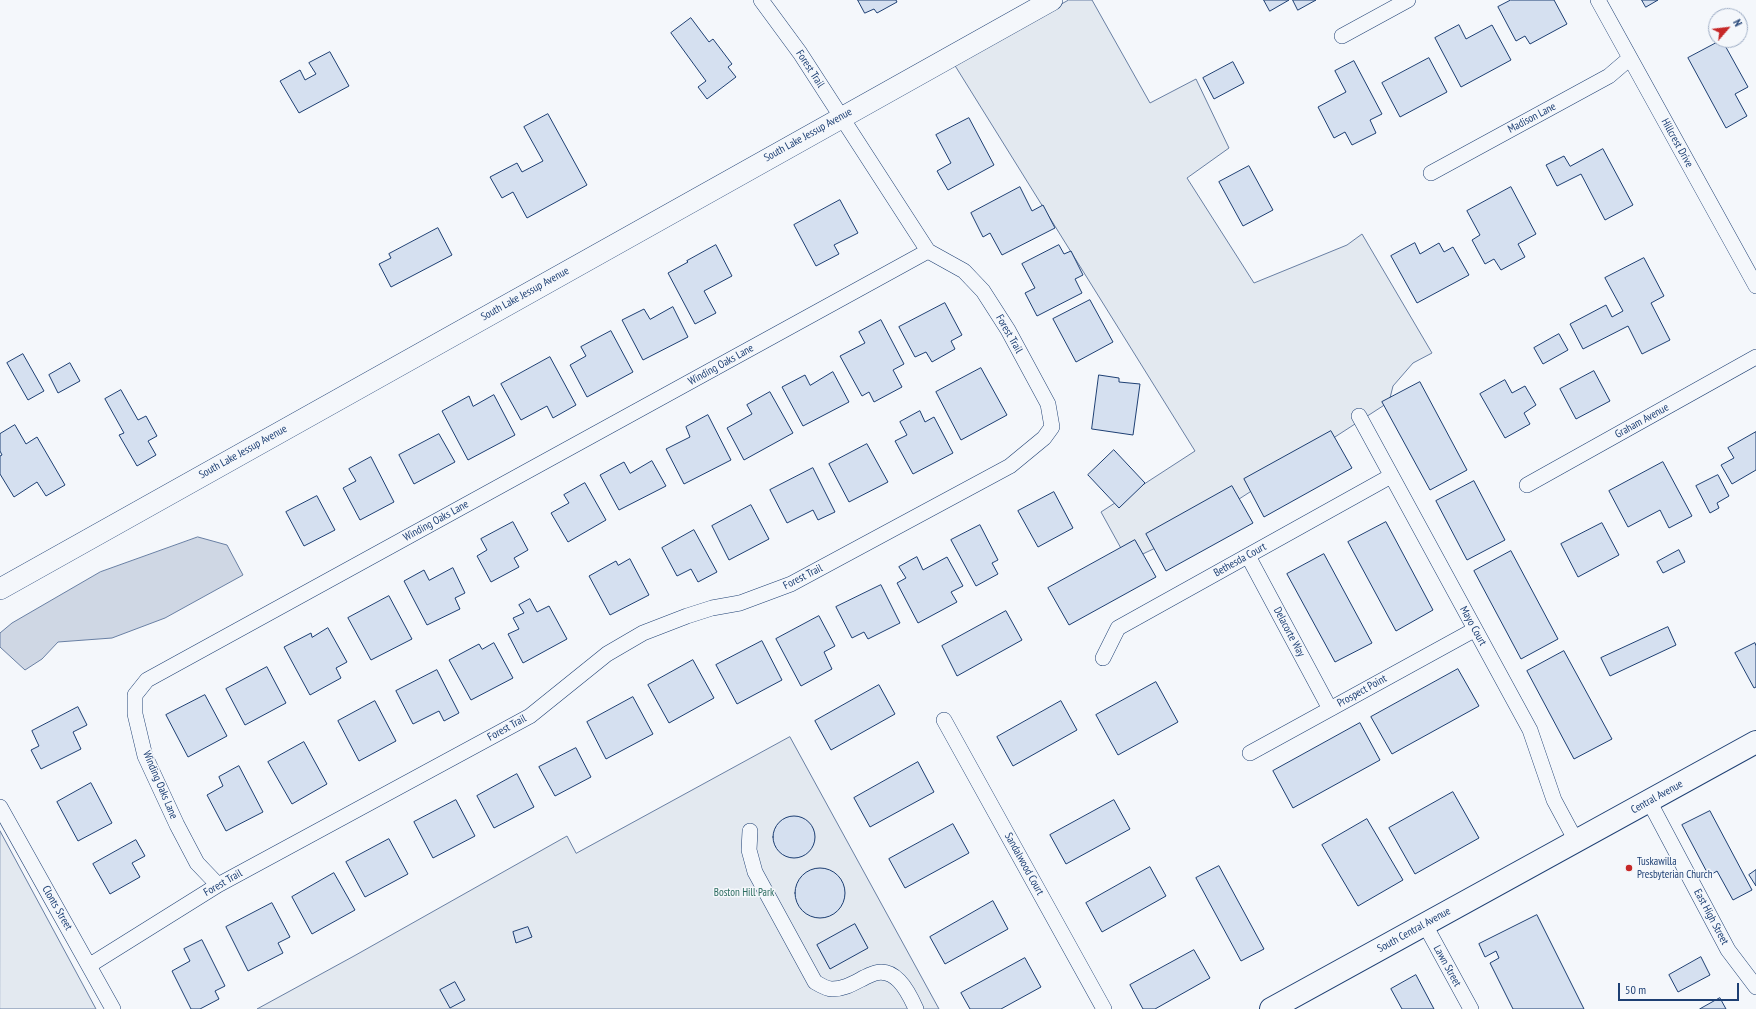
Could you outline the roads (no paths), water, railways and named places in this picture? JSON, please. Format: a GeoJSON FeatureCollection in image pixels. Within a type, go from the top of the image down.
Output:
{"type":"FeatureCollection","features":[{"type":"Feature","properties":{"kind":"main road","name":"Central Avenue"},"geometry":{"type":"LineString","coordinates":[[1557,852],[1756,742]]}},
{"type":"Feature","properties":{"kind":"main road","name":"South Central Avenue"},"geometry":{"type":"LineString","coordinates":[[1271,1009],[1557,852]]}},
{"type":"Feature","properties":{"kind":"street","name":"Forest Trail"},"geometry":{"type":"LineString","coordinates":[[90,965],[218,885],[530,716],[607,654],[642,633],[712,608],[740,603],[791,584],[1010,466],[1044,438],[1052,427],[1048,404],[1008,330],[983,291],[964,271],[928,252],[800,53],[761,0]]}},
{"type":"Feature","properties":{"kind":"street","name":"South Lake Jessup Avenue"},"geometry":{"type":"LineString","coordinates":[[0,589],[1052,0]]}},
{"type":"Feature","properties":{"kind":"street"},"geometry":{"type":"LineString","coordinates":[[1342,36],[1408,0]]}},
{"type":"Feature","properties":{"kind":"street","name":"Hillcrest Drive"},"geometry":{"type":"LineString","coordinates":[[1598,0],[1756,286]]}},
{"type":"Feature","properties":{"kind":"street","name":"Madison Lane"},"geometry":{"type":"LineString","coordinates":[[1431,173],[1609,76],[1630,58]]}},
{"type":"Feature","properties":{"kind":"street","name":"Winding Oaks Lane"},"geometry":{"type":"LineString","coordinates":[[218,885],[197,863],[176,825],[145,756],[135,714],[135,695],[147,680],[928,252]]}},
{"type":"Feature","properties":{"kind":"street","name":"Graham Avenue"},"geometry":{"type":"LineString","coordinates":[[1527,485],[1756,357]]}},
{"type":"Feature","properties":{"kind":"street","name":"Mayo Court"},"geometry":{"type":"LineString","coordinates":[[1359,416],[1474,630],[1530,730],[1554,800],[1576,841]]}},
{"type":"Feature","properties":{"kind":"street","name":"Bethesda Court"},"geometry":{"type":"LineString","coordinates":[[1103,658],[1118,628],[1392,476]]}},
{"type":"Feature","properties":{"kind":"street","name":"Delacorte Way"},"geometry":{"type":"LineString","coordinates":[[1248,556],[1330,709]]}},
{"type":"Feature","properties":{"kind":"street","name":"Prospect Point"},"geometry":{"type":"LineString","coordinates":[[1250,753],[1474,630]]}},
{"type":"Feature","properties":{"kind":"street","name":"Sandalwood Court"},"geometry":{"type":"LineString","coordinates":[[944,720],[1104,1009]]}},
{"type":"Feature","properties":{"kind":"street","name":"East High Street"},"geometry":{"type":"LineString","coordinates":[[1649,801],[1728,950],[1756,987]]}},
{"type":"Feature","properties":{"kind":"street","name":"Clonts Street"},"geometry":{"type":"LineString","coordinates":[[0,807],[90,965],[113,1009]]}},
{"type":"Feature","properties":{"kind":"street"},"geometry":{"type":"LineString","coordinates":[[750,831],[749,850],[755,872],[815,982],[831,990],[854,984],[871,974],[883,972],[897,978],[908,992],[916,1009]]}},
{"type":"Feature","properties":{"kind":"street","name":"Lawn Street"},"geometry":{"type":"LineString","coordinates":[[1424,924],[1471,1009]]}},
{"type":"Feature","properties":{"kind":"place","name":"Tuskawilla Presbyterian Church"},"geometry":{"type":"Point","coordinates":[1629,868]}},
{"type":"Feature","properties":{"kind":"park label","name":"Boston Hill Park"},"geometry":{"type":"Point","coordinates":[744,893]}}]}
